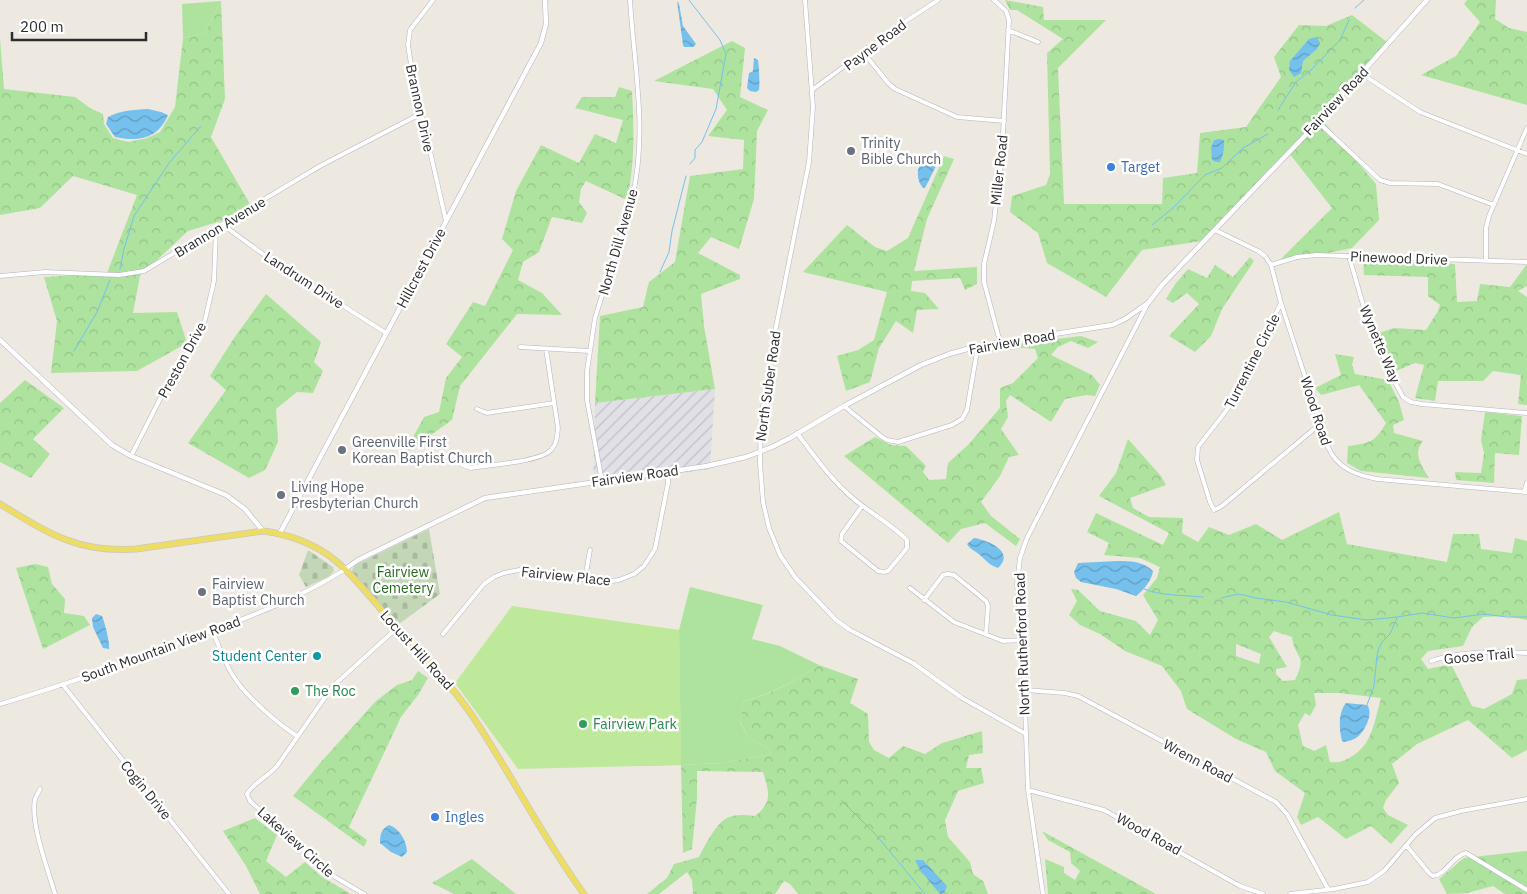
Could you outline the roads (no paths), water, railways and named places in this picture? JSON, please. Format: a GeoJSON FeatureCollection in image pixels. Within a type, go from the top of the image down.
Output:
{"type":"FeatureCollection","features":[{"type":"Feature","properties":{"kind":"main road","name":"Locust Hill Road"},"geometry":{"type":"LineString","coordinates":[[0,504],[60,538],[97,549],[142,548],[263,531],[280,533],[300,540],[335,560],[443,678],[471,714],[554,850],[584,894]]}},
{"type":"Feature","properties":{"kind":"street","name":"Brannon Drive"},"geometry":{"type":"LineString","coordinates":[[433,0],[412,27],[408,39],[413,77],[446,221]]}},
{"type":"Feature","properties":{"kind":"street","name":"Hillcrest Drive"},"geometry":{"type":"LineString","coordinates":[[280,533],[541,43],[546,24],[545,0]]}},
{"type":"Feature","properties":{"kind":"street","name":"North Dill Avenue"},"geometry":{"type":"LineString","coordinates":[[602,481],[587,400],[587,379],[589,351],[595,318],[636,180],[639,116],[630,0]]}},
{"type":"Feature","properties":{"kind":"street","name":"North Suber Road"},"geometry":{"type":"LineString","coordinates":[[805,0],[813,122],[809,162],[772,352],[762,419],[760,452],[763,502],[769,528],[785,563],[806,591],[828,614],[843,626],[913,662],[962,698],[1026,734]]}},
{"type":"Feature","properties":{"kind":"street","name":"Payne Road"},"geometry":{"type":"LineString","coordinates":[[812,90],[900,25],[938,0]]}},
{"type":"Feature","properties":{"kind":"street","name":"Miller Road"},"geometry":{"type":"LineString","coordinates":[[994,0],[1008,15],[1008,30],[1004,121],[994,220],[984,282],[1000,342]]}},
{"type":"Feature","properties":{"kind":"street","name":"Fairview Road"},"geometry":{"type":"LineString","coordinates":[[344,570],[358,560],[485,498],[724,463],[760,452],[797,434],[844,406],[921,365],[949,354],[1000,342],[1105,327],[1125,319],[1148,303],[1163,284],[1318,122],[1427,0]]}},
{"type":"Feature","properties":{"kind":"street"},"geometry":{"type":"LineString","coordinates":[[1008,30],[1038,42]]}},
{"type":"Feature","properties":{"kind":"street"},"geometry":{"type":"LineString","coordinates":[[864,53],[895,89],[957,117],[1004,121]]}},
{"type":"Feature","properties":{"kind":"street"},"geometry":{"type":"LineString","coordinates":[[1362,74],[1420,112],[1527,154]]}},
{"type":"Feature","properties":{"kind":"street","name":"Brannon Avenue"},"geometry":{"type":"LineString","coordinates":[[0,276],[45,272],[135,274],[153,266],[328,162],[422,113]]}},
{"type":"Feature","properties":{"kind":"street"},"geometry":{"type":"LineString","coordinates":[[1318,122],[1380,180],[1390,183],[1438,184],[1494,205]]}},
{"type":"Feature","properties":{"kind":"street"},"geometry":{"type":"LineString","coordinates":[[1486,260],[1486,228],[1527,128]]}},
{"type":"Feature","properties":{"kind":"street","name":"Landrum Drive"},"geometry":{"type":"LineString","coordinates":[[223,225],[274,262],[386,332]]}},
{"type":"Feature","properties":{"kind":"street","name":"Preston Drive"},"geometry":{"type":"LineString","coordinates":[[131,456],[160,399],[205,320],[214,281],[216,229]]}},
{"type":"Feature","properties":{"kind":"street"},"geometry":{"type":"LineString","coordinates":[[1215,230],[1258,251],[1272,265]]}},
{"type":"Feature","properties":{"kind":"street","name":"Pinewood Drive"},"geometry":{"type":"LineString","coordinates":[[1272,265],[1309,255],[1527,262]]}},
{"type":"Feature","properties":{"kind":"street","name":"Wynette Way"},"geometry":{"type":"LineString","coordinates":[[1349,256],[1366,315],[1390,373],[1403,397],[1411,402],[1422,404],[1527,412]]}},
{"type":"Feature","properties":{"kind":"street","name":"Wood Road"},"geometry":{"type":"LineString","coordinates":[[1272,265],[1320,424],[1333,458],[1342,466],[1358,474],[1377,479],[1526,492]]}},
{"type":"Feature","properties":{"kind":"street","name":"North Rutherford Road"},"geometry":{"type":"LineString","coordinates":[[1043,894],[1028,790],[1025,690],[1018,571],[1023,548],[1148,303]]}},
{"type":"Feature","properties":{"kind":"street","name":"Turrentine Circle"},"geometry":{"type":"LineString","coordinates":[[1282,303],[1229,407],[1201,442],[1197,450],[1197,460],[1214,510],[1228,501],[1320,424]]}},
{"type":"Feature","properties":{"kind":"street"},"geometry":{"type":"LineString","coordinates":[[0,340],[102,437],[118,449],[226,495],[245,509],[263,531]]}},
{"type":"Feature","properties":{"kind":"street"},"geometry":{"type":"LineString","coordinates":[[520,346],[589,351]]}},
{"type":"Feature","properties":{"kind":"street"},"geometry":{"type":"LineString","coordinates":[[844,406],[882,436],[893,442],[903,441],[952,425],[962,419],[967,410],[978,346]]}},
{"type":"Feature","properties":{"kind":"street"},"geometry":{"type":"LineString","coordinates":[[462,464],[471,468],[527,459],[546,455],[552,449],[558,436],[546,349]]}},
{"type":"Feature","properties":{"kind":"street"},"geometry":{"type":"LineString","coordinates":[[477,409],[487,413],[554,403]]}},
{"type":"Feature","properties":{"kind":"street"},"geometry":{"type":"LineString","coordinates":[[797,434],[828,473],[862,506],[908,542],[907,548],[887,572],[878,571],[841,541],[842,534],[862,506]]}},
{"type":"Feature","properties":{"kind":"street","name":"Fairview Place"},"geometry":{"type":"LineString","coordinates":[[443,634],[479,589],[498,574],[520,570],[604,582],[619,580],[638,571],[650,558],[658,542],[668,472]]}},
{"type":"Feature","properties":{"kind":"street"},"geometry":{"type":"LineString","coordinates":[[1526,492],[1527,483]]}},
{"type":"Feature","properties":{"kind":"street"},"geometry":{"type":"LineString","coordinates":[[585,579],[590,550]]}},
{"type":"Feature","properties":{"kind":"street","name":"South Mountain View Road"},"geometry":{"type":"LineString","coordinates":[[0,704],[64,685],[212,631],[289,599],[317,586],[344,570]]}},
{"type":"Feature","properties":{"kind":"street"},"geometry":{"type":"LineString","coordinates":[[924,600],[944,575],[954,575],[986,601],[988,606],[986,634]]}},
{"type":"Feature","properties":{"kind":"street"},"geometry":{"type":"LineString","coordinates":[[910,588],[954,622],[1003,641],[1022,640]]}},
{"type":"Feature","properties":{"kind":"street","name":"Lakeview Circle"},"geometry":{"type":"LineString","coordinates":[[364,894],[335,877],[248,798],[248,792],[273,771],[333,686],[397,628]]}},
{"type":"Feature","properties":{"kind":"street"},"geometry":{"type":"LineString","coordinates":[[212,631],[229,670],[245,692],[297,736]]}},
{"type":"Feature","properties":{"kind":"street","name":"Goose Trail"},"geometry":{"type":"LineString","coordinates":[[1431,661],[1445,657],[1491,652],[1527,653]]}},
{"type":"Feature","properties":{"kind":"street","name":"Cogin Drive"},"geometry":{"type":"LineString","coordinates":[[64,685],[229,894]]}},
{"type":"Feature","properties":{"kind":"street","name":"Wrenn Road"},"geometry":{"type":"LineString","coordinates":[[1025,690],[1065,693],[1082,698],[1276,802],[1287,814],[1328,889]]}},
{"type":"Feature","properties":{"kind":"street"},"geometry":{"type":"LineString","coordinates":[[40,788],[36,798],[35,809],[37,832],[55,894]]}},
{"type":"Feature","properties":{"kind":"street","name":"Wood Road"},"geometry":{"type":"LineString","coordinates":[[1028,790],[1104,810],[1240,886],[1263,894]]}},
{"type":"Feature","properties":{"kind":"street"},"geometry":{"type":"LineString","coordinates":[[1290,894],[1361,884],[1374,879],[1384,871],[1428,823],[1439,816],[1527,799]]}},
{"type":"Feature","properties":{"kind":"street"},"geometry":{"type":"LineString","coordinates":[[1406,845],[1433,876],[1438,875],[1455,858],[1466,854],[1527,890]]}},
{"type":"Feature","properties":{"kind":"water"},"geometry":{"type":"Polygon","coordinates":[[[677,1],[683,26],[696,44],[693,47],[684,47],[683,45],[677,1]]]}},
{"type":"Feature","properties":{"kind":"water"},"geometry":{"type":"Polygon","coordinates":[[[1317,37],[1320,43],[1317,49],[1303,61],[1301,73],[1294,77],[1289,70],[1290,61],[1309,39],[1317,37]]]}},
{"type":"Feature","properties":{"kind":"water"},"geometry":{"type":"Polygon","coordinates":[[[754,58],[758,60],[759,71],[759,90],[756,92],[750,91],[747,88],[749,73],[753,71],[754,58]]]}},
{"type":"Feature","properties":{"kind":"water"},"geometry":{"type":"Polygon","coordinates":[[[148,109],[168,115],[159,129],[146,137],[132,139],[115,137],[106,124],[108,117],[118,113],[148,109]]]}},
{"type":"Feature","properties":{"kind":"water"},"geometry":{"type":"Polygon","coordinates":[[[1214,140],[1224,140],[1224,148],[1220,162],[1216,162],[1212,160],[1211,148],[1214,140]]]}},
{"type":"Feature","properties":{"kind":"water"},"geometry":{"type":"Polygon","coordinates":[[[930,156],[934,158],[936,166],[925,188],[923,188],[918,179],[918,170],[922,161],[930,156]]]}},
{"type":"Feature","properties":{"kind":"water"},"geometry":{"type":"Polygon","coordinates":[[[974,538],[998,547],[1002,552],[1004,556],[1003,562],[998,568],[990,564],[968,546],[967,544],[974,538]]]}},
{"type":"Feature","properties":{"kind":"water"},"geometry":{"type":"Polygon","coordinates":[[[1117,561],[1141,563],[1153,571],[1147,585],[1136,596],[1116,589],[1081,582],[1076,578],[1074,572],[1078,563],[1117,561]]]}},
{"type":"Feature","properties":{"kind":"water"},"geometry":{"type":"Polygon","coordinates":[[[96,614],[102,616],[109,649],[103,648],[93,627],[92,618],[96,614]]]}},
{"type":"Feature","properties":{"kind":"water"},"geometry":{"type":"Polygon","coordinates":[[[1346,703],[1367,705],[1370,713],[1368,722],[1359,735],[1344,742],[1341,736],[1340,721],[1343,707],[1346,703]]]}},
{"type":"Feature","properties":{"kind":"water"},"geometry":{"type":"Polygon","coordinates":[[[389,825],[396,829],[404,839],[407,852],[402,857],[391,852],[380,843],[380,837],[384,828],[389,825]]]}},
{"type":"Feature","properties":{"kind":"water"},"geometry":{"type":"Polygon","coordinates":[[[915,860],[923,860],[947,886],[944,893],[940,894],[920,870],[915,860]]]}},
{"type":"Feature","properties":{"kind":"waterway"},"geometry":{"type":"LineString","coordinates":[[689,0],[720,40],[726,54],[716,109],[702,142],[695,150],[695,158],[690,164]]}},
{"type":"Feature","properties":{"kind":"waterway"},"geometry":{"type":"LineString","coordinates":[[1355,8],[1364,0]]}},
{"type":"Feature","properties":{"kind":"waterway"},"geometry":{"type":"LineString","coordinates":[[1278,110],[1296,82],[1311,70],[1340,40],[1349,20]]}},
{"type":"Feature","properties":{"kind":"waterway"},"geometry":{"type":"LineString","coordinates":[[120,269],[134,216],[169,163],[201,126]]}},
{"type":"Feature","properties":{"kind":"waterway"},"geometry":{"type":"LineString","coordinates":[[1152,225],[1173,208],[1205,175],[1222,168],[1243,148],[1268,134]]}},
{"type":"Feature","properties":{"kind":"waterway"},"geometry":{"type":"LineString","coordinates":[[660,272],[669,252],[672,231],[686,176]]}},
{"type":"Feature","properties":{"kind":"waterway"},"geometry":{"type":"LineString","coordinates":[[74,351],[97,312],[110,280]]}},
{"type":"Feature","properties":{"kind":"waterway"},"geometry":{"type":"LineString","coordinates":[[1144,589],[1165,594],[1203,597]]}},
{"type":"Feature","properties":{"kind":"waterway"},"geometry":{"type":"LineString","coordinates":[[1221,598],[1238,594],[1286,602],[1332,615],[1367,620],[1422,613],[1454,618],[1484,614],[1527,617]]}},
{"type":"Feature","properties":{"kind":"waterway"},"geometry":{"type":"LineString","coordinates":[[1367,705],[1374,686],[1379,648],[1390,634],[1397,618]]}},
{"type":"Feature","properties":{"kind":"waterway"},"geometry":{"type":"LineString","coordinates":[[841,800],[877,836],[925,894]]}},
{"type":"Feature","properties":{"kind":"place","name":"Trinity Bible Church"},"geometry":{"type":"Point","coordinates":[851,151]}},
{"type":"Feature","properties":{"kind":"place","name":"Target"},"geometry":{"type":"Point","coordinates":[1111,167]}},
{"type":"Feature","properties":{"kind":"place","name":"Greenville First Korean Baptist Church"},"geometry":{"type":"Point","coordinates":[342,450]}},
{"type":"Feature","properties":{"kind":"place","name":"Living Hope Presbyterian Church"},"geometry":{"type":"Point","coordinates":[281,495]}},
{"type":"Feature","properties":{"kind":"place","name":"Fairview Baptist Church"},"geometry":{"type":"Point","coordinates":[202,592]}},
{"type":"Feature","properties":{"kind":"place","name":"Student Center"},"geometry":{"type":"Point","coordinates":[317,656]}},
{"type":"Feature","properties":{"kind":"place","name":"The Roc"},"geometry":{"type":"Point","coordinates":[295,691]}},
{"type":"Feature","properties":{"kind":"place","name":"Fairview Park"},"geometry":{"type":"Point","coordinates":[583,724]}},
{"type":"Feature","properties":{"kind":"place","name":"Ingles"},"geometry":{"type":"Point","coordinates":[435,817]}},
{"type":"Feature","properties":{"kind":"park label","name":"Fairview Cemetery"},"geometry":{"type":"Point","coordinates":[403,580]}}]}
